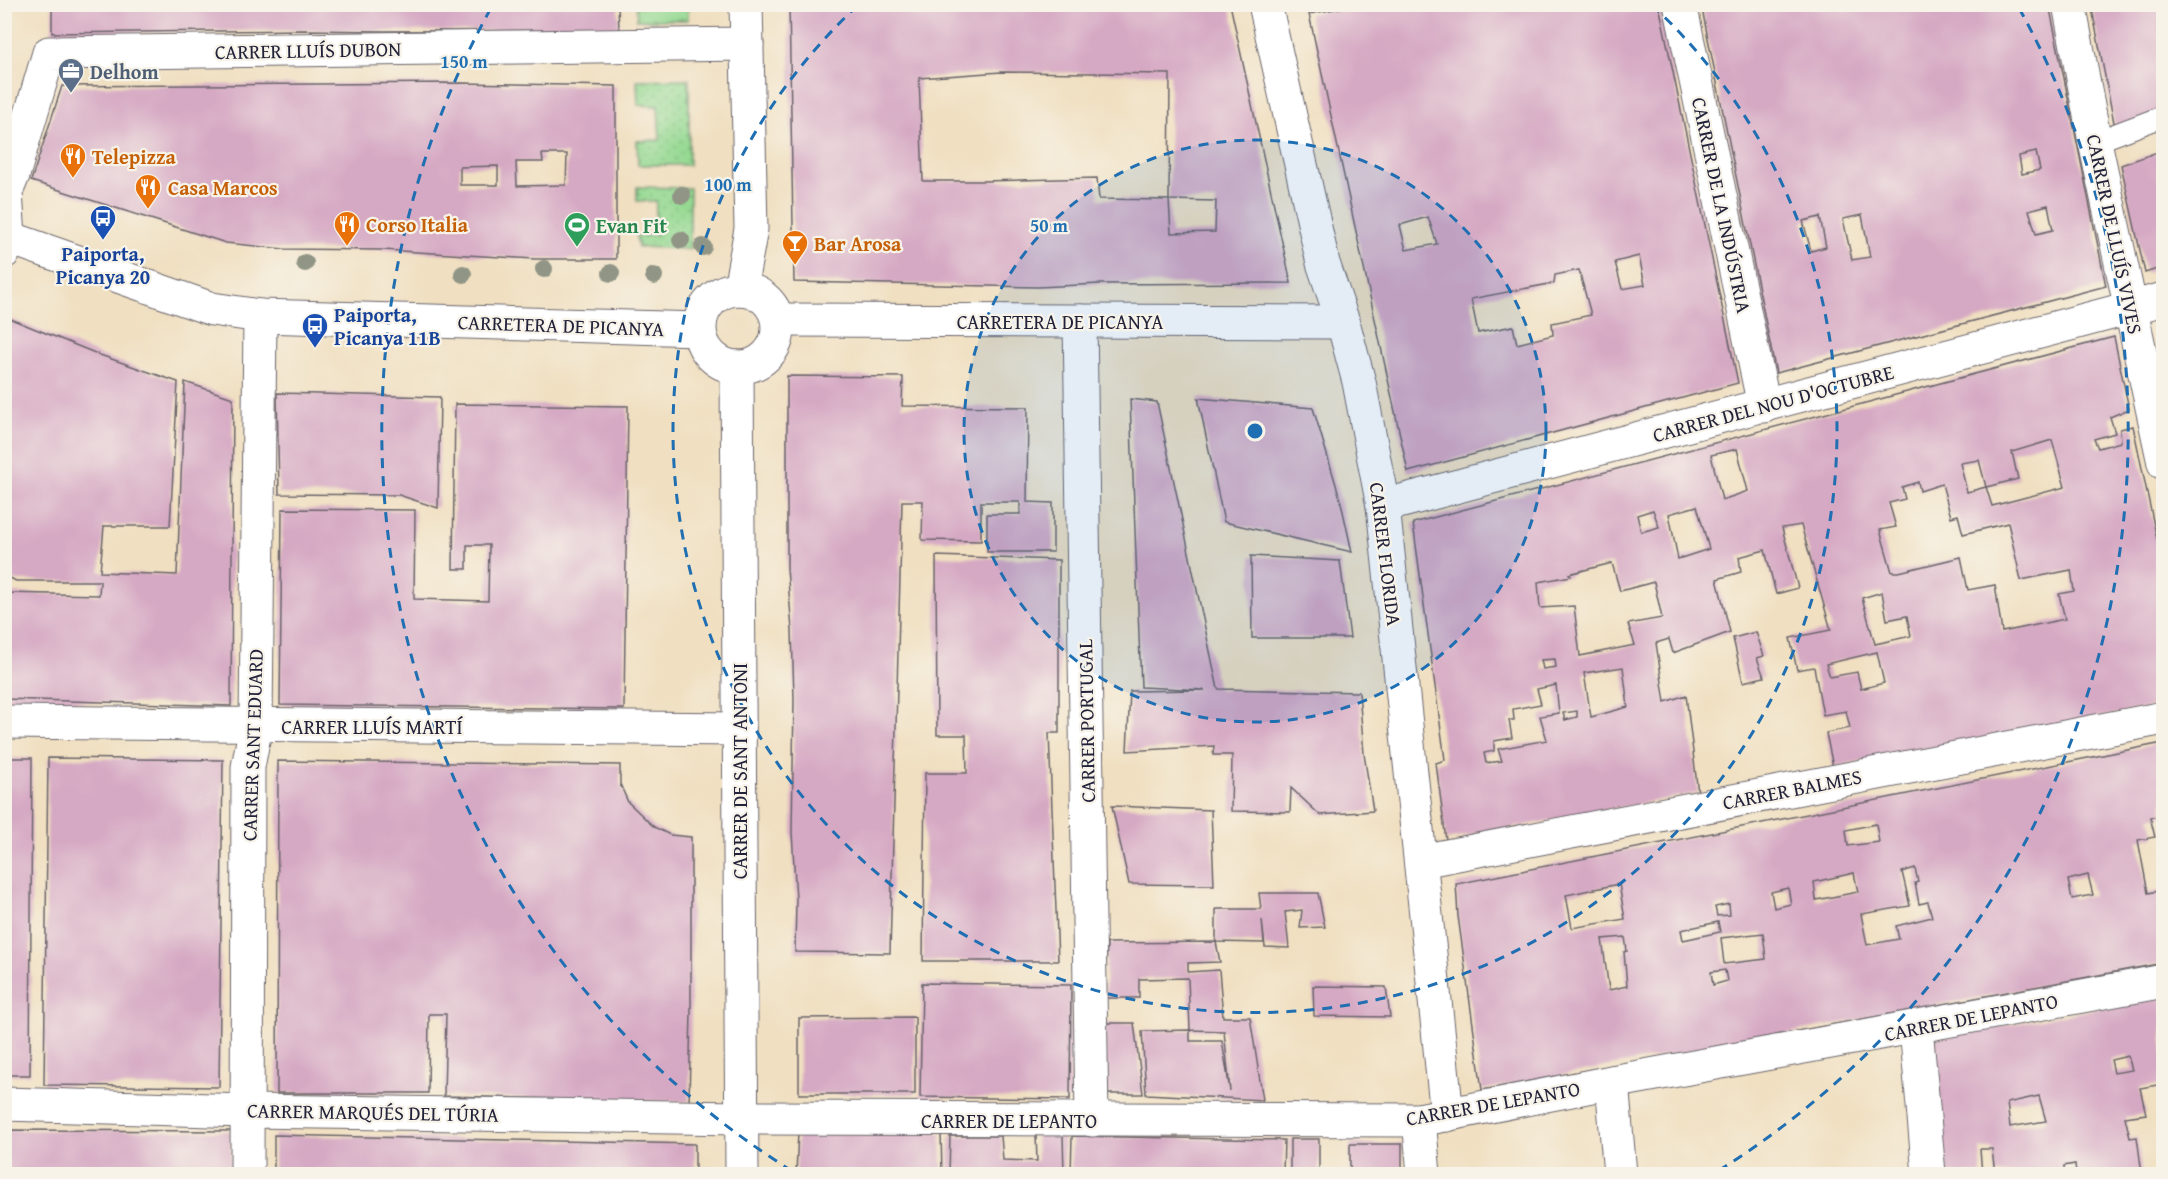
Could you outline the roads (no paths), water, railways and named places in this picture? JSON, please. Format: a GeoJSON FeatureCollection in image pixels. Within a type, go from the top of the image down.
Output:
{"type":"FeatureCollection","features":[{"type":"Feature","properties":{"kind":"street"},"geometry":{"type":"LineString","coordinates":[[740,289],[751,229],[746,4]]}},
{"type":"Feature","properties":{"kind":"street","name":"CARRER FLORIDA"},"geometry":{"type":"LineString","coordinates":[[1265,4],[1323,263],[1343,322],[1359,382],[1383,506],[1421,861],[1433,1118],[1424,1174]]}},
{"type":"Feature","properties":{"kind":"street","name":"CARRER DE LA INDÚSTRIA"},"geometry":{"type":"LineString","coordinates":[[1680,4],[1764,406]]}},
{"type":"Feature","properties":{"kind":"street","name":"CARRER DE LLUÍS VIVES"},"geometry":{"type":"LineString","coordinates":[[2069,4],[2095,142],[2163,463]]}},
{"type":"Feature","properties":{"kind":"street","name":"CARRER LLUÍS DUBON"},"geometry":{"type":"LineString","coordinates":[[6,242],[6,192],[49,53],[747,44]]}},
{"type":"Feature","properties":{"kind":"street","name":"CARRETERA DE PICANYA"},"geometry":{"type":"LineString","coordinates":[[6,242],[212,309],[260,316],[699,329]]}},
{"type":"Feature","properties":{"kind":"street"},"geometry":{"type":"LineString","coordinates":[[728,290],[751,291],[768,302],[778,320],[775,344],[769,354],[760,362],[737,368],[715,360],[704,346],[699,329],[701,316],[707,305],[716,296],[728,290]]}},
{"type":"Feature","properties":{"kind":"street","name":"CARRER DEL NOU D'OCTUBRE"},"geometry":{"type":"LineString","coordinates":[[1383,506],[2163,299]]}},
{"type":"Feature","properties":{"kind":"street","name":"CARRER SANT EDUARD"},"geometry":{"type":"LineString","coordinates":[[247,1174],[248,767],[256,725],[260,316]]}},
{"type":"Feature","properties":{"kind":"street","name":"CARRETERA DE PICANYA"},"geometry":{"type":"LineString","coordinates":[[778,320],[1343,322]]}},
{"type":"Feature","properties":{"kind":"street","name":"CARRER PORTUGAL"},"geometry":{"type":"LineString","coordinates":[[1080,321],[1092,1120]]}},
{"type":"Feature","properties":{"kind":"street","name":"CARRER DE SANT ANTONI"},"geometry":{"type":"LineString","coordinates":[[737,368],[742,1174]]}},
{"type":"Feature","properties":{"kind":"street","name":"CARRER BALMES"},"geometry":{"type":"LineString","coordinates":[[1421,861],[2163,718]]}},
{"type":"Feature","properties":{"kind":"street","name":"CARRER LLUÍS MARTÍ"},"geometry":{"type":"LineString","coordinates":[[4,722],[739,729]]}},
{"type":"Feature","properties":{"kind":"street","name":"CARRER DE LEPANTO"},"geometry":{"type":"LineString","coordinates":[[741,1118],[1092,1120],[1433,1118],[1612,1082],[2163,981]]}},
{"type":"Feature","properties":{"kind":"street"},"geometry":{"type":"LineString","coordinates":[[1916,1027],[1929,1174]]}},
{"type":"Feature","properties":{"kind":"street"},"geometry":{"type":"LineString","coordinates":[[1612,1082],[1620,1174]]}},
{"type":"Feature","properties":{"kind":"street","name":"CARRER MARQUÉS DEL TÚRIA"},"geometry":{"type":"LineString","coordinates":[[4,1104],[247,1111],[741,1118]]}},
{"type":"Feature","properties":{"kind":"lane"},"geometry":{"type":"LineString","coordinates":[[2095,142],[2163,116]]}},
{"type":"Feature","properties":{"kind":"place","name":"Delhom"},"geometry":{"type":"Point","coordinates":[71,94]}},
{"type":"Feature","properties":{"kind":"place","name":"Telepizza"},"geometry":{"type":"Point","coordinates":[73,179]}},
{"type":"Feature","properties":{"kind":"place","name":"Casa Marcos"},"geometry":{"type":"Point","coordinates":[148,210]}},
{"type":"Feature","properties":{"kind":"place","name":"Paiporta, Picanya 20"},"geometry":{"type":"Point","coordinates":[103,241]}},
{"type":"Feature","properties":{"kind":"place","name":"Corso Italia"},"geometry":{"type":"Point","coordinates":[347,247]}},
{"type":"Feature","properties":{"kind":"place","name":"Evan Fit"},"geometry":{"type":"Point","coordinates":[577,248]}},
{"type":"Feature","properties":{"kind":"place","name":"Bar Arosa"},"geometry":{"type":"Point","coordinates":[795,266]}},
{"type":"Feature","properties":{"kind":"place","name":"Paiporta, Picanya 11B"},"geometry":{"type":"Point","coordinates":[315,349]}}]}
